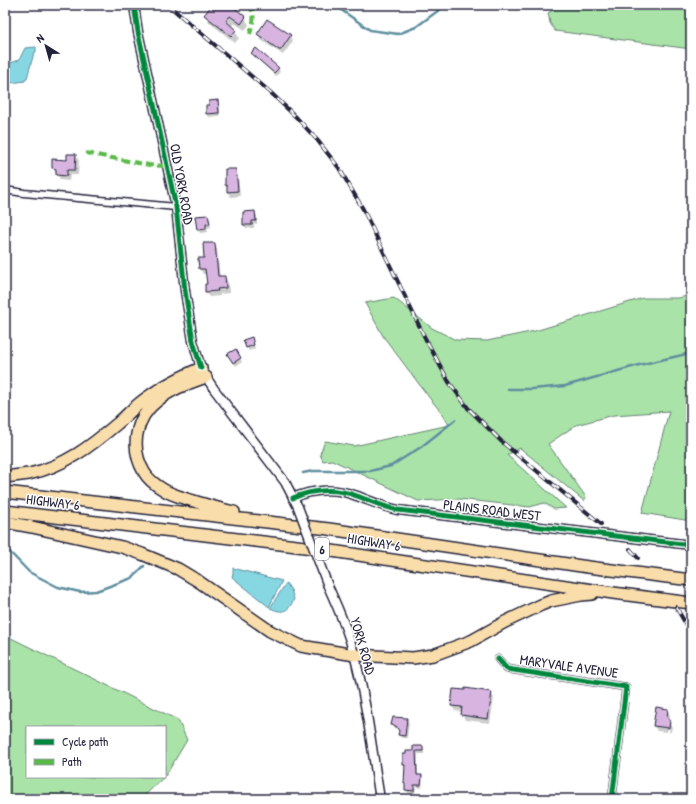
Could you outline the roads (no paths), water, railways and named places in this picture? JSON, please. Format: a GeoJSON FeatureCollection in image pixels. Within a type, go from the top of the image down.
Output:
{"type":"FeatureCollection","features":[{"type":"Feature","properties":{"kind":"highway"},"geometry":{"type":"LineString","coordinates":[[5,477],[28,474],[63,463],[77,455],[98,439],[146,398],[164,385],[204,372]]}},
{"type":"Feature","properties":{"kind":"highway"},"geometry":{"type":"LineString","coordinates":[[204,372],[157,400],[150,406],[143,416],[138,431],[135,448],[144,473],[164,491],[173,495],[226,510],[329,529]]}},
{"type":"Feature","properties":{"kind":"highway","name":"HIGHWAY 6"},"geometry":{"type":"LineString","coordinates":[[5,492],[329,529],[588,567],[691,580]]}},
{"type":"Feature","properties":{"kind":"highway","name":"HIGHWAY 6"},"geometry":{"type":"LineString","coordinates":[[5,511],[305,547],[613,593],[691,603]]}},
{"type":"Feature","properties":{"kind":"highway"},"geometry":{"type":"LineString","coordinates":[[5,522],[122,548],[142,554],[178,569],[198,581],[270,631],[301,646],[354,654],[413,658],[433,655],[470,641],[505,622],[551,601],[581,595],[613,593]]}},
{"type":"Feature","properties":{"kind":"main road","name":"OLD YORK ROAD"},"geometry":{"type":"LineString","coordinates":[[133,5],[176,207],[185,291],[193,341],[204,372],[230,410],[284,482],[298,507]]}},
{"type":"Feature","properties":{"kind":"main road","name":"PLAINS ROAD WEST"},"geometry":{"type":"LineString","coordinates":[[293,498],[310,492],[325,490],[338,491],[356,495],[380,505],[398,510],[691,545]]}},
{"type":"Feature","properties":{"kind":"main road","name":"YORK ROAD"},"geometry":{"type":"LineString","coordinates":[[298,507],[349,637],[354,654],[367,716],[380,799]]}},
{"type":"Feature","properties":{"kind":"street","name":"OLD YORK ROAD"},"geometry":{"type":"LineString","coordinates":[[5,190],[40,195],[176,207]]}},
{"type":"Feature","properties":{"kind":"street","name":"MARYVALE AVENUE"},"geometry":{"type":"LineString","coordinates":[[498,658],[507,669],[626,687],[612,799]]}},
{"type":"Feature","properties":{"kind":"water"},"geometry":{"type":"Polygon","coordinates":[[[36,47],[36,52],[34,53],[25,81],[11,83],[5,82],[5,65],[19,60],[25,48],[36,47]]]}},
{"type":"Feature","properties":{"kind":"water"},"geometry":{"type":"Polygon","coordinates":[[[233,568],[282,581],[269,607],[232,577],[233,568]]]}},
{"type":"Feature","properties":{"kind":"water"},"geometry":{"type":"Polygon","coordinates":[[[286,583],[291,590],[294,599],[290,607],[285,611],[270,608],[286,583]]]}},
{"type":"Feature","properties":{"kind":"waterway"},"geometry":{"type":"LineString","coordinates":[[329,5],[337,7],[370,30],[398,34],[416,27],[444,5]]}},
{"type":"Feature","properties":{"kind":"waterway"},"geometry":{"type":"LineString","coordinates":[[508,389],[532,389],[565,386],[639,365],[691,353]]}},
{"type":"Feature","properties":{"kind":"waterway"},"geometry":{"type":"LineString","coordinates":[[303,473],[313,471],[370,471],[391,466],[421,447],[455,420]]}},
{"type":"Feature","properties":{"kind":"waterway"},"geometry":{"type":"LineString","coordinates":[[5,547],[29,572],[58,587],[80,592],[96,591],[132,578],[144,566]]}},
{"type":"Feature","properties":{"kind":"railway"},"geometry":{"type":"LineString","coordinates":[[168,5],[270,92],[318,141],[339,168],[363,209],[425,338],[449,382],[468,408],[502,442],[601,524]]}},
{"type":"Feature","properties":{"kind":"railway"},"geometry":{"type":"LineString","coordinates":[[630,549],[638,558]]}},
{"type":"Feature","properties":{"kind":"railway"},"geometry":{"type":"LineString","coordinates":[[676,607],[691,633]]}}]}
